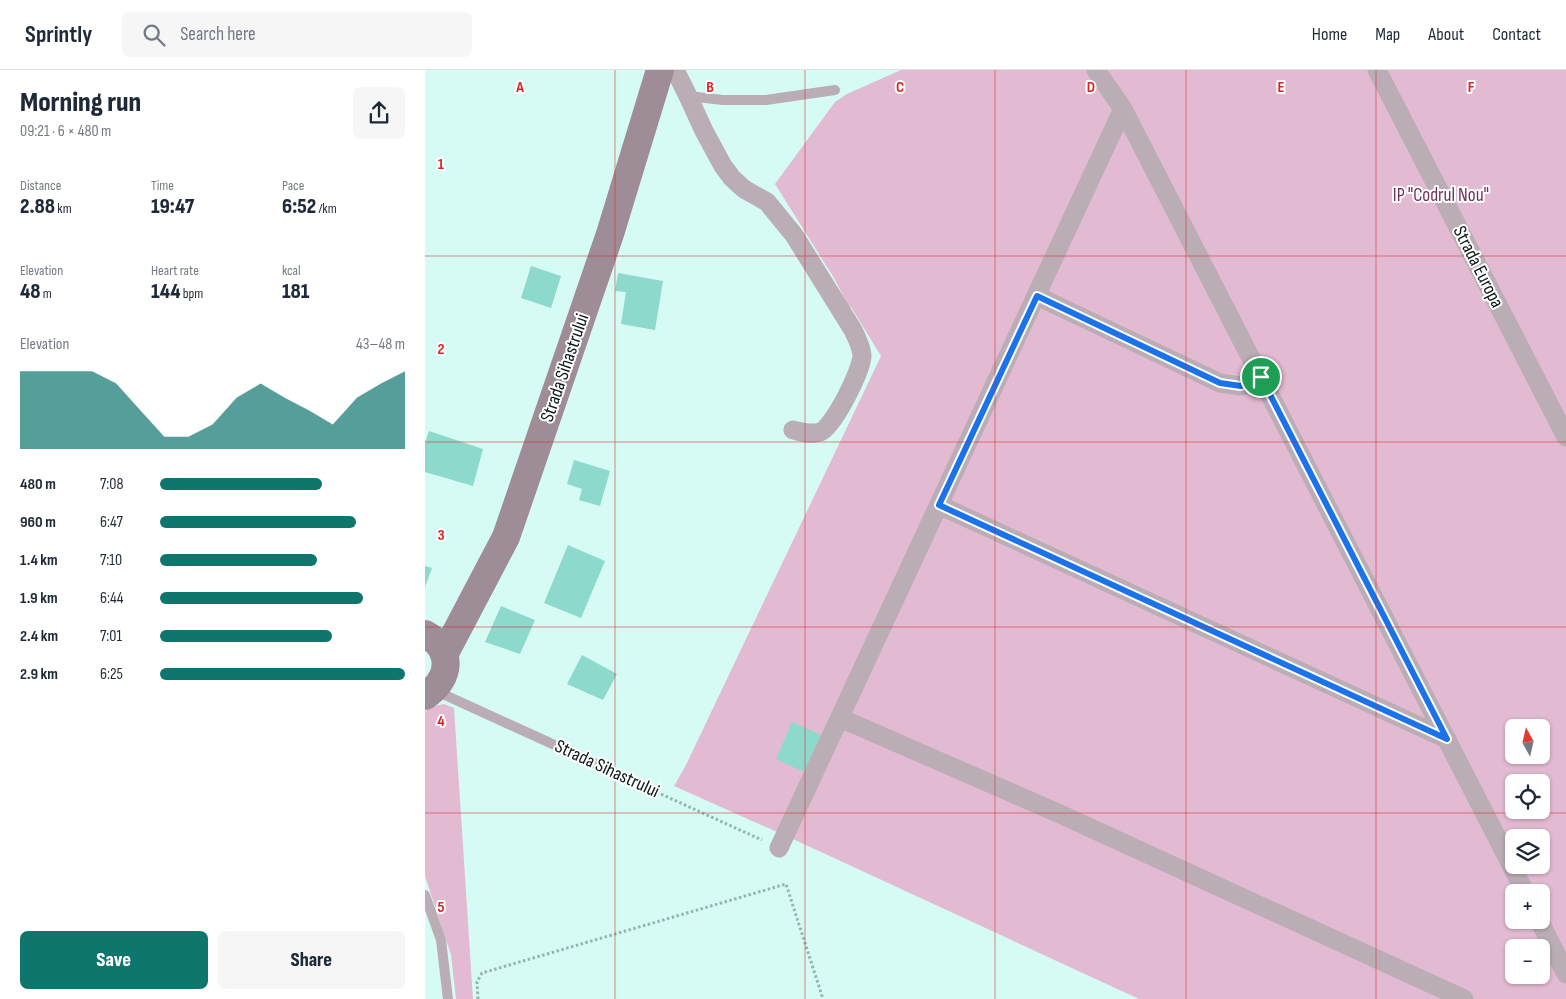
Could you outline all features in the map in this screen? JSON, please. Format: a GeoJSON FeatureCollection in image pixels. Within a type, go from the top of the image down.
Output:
{"type":"FeatureCollection","features":[{"type":"Feature","properties":{"kind":"street","name":"Strada Sihastrului"},"geometry":{"type":"LineString","coordinates":[[430,693],[441,682],[446,664],[444,655],[506,537],[610,234],[659,70]]}},
{"type":"Feature","properties":{"kind":"street"},"geometry":{"type":"LineString","coordinates":[[675,70],[723,166],[744,189],[767,202],[794,235],[859,343],[862,353],[861,363],[841,407],[828,428],[821,432],[810,433],[793,430]]}},
{"type":"Feature","properties":{"kind":"street"},"geometry":{"type":"LineString","coordinates":[[1096,70],[1123,109],[1521,884]]}},
{"type":"Feature","properties":{"kind":"street","name":"Strada Europa"},"geometry":{"type":"LineString","coordinates":[[1377,70],[1566,437]]}},
{"type":"Feature","properties":{"kind":"street"},"geometry":{"type":"LineString","coordinates":[[779,848],[1123,109]]}},
{"type":"Feature","properties":{"kind":"street"},"geometry":{"type":"LineString","coordinates":[[1037,296],[1220,383],[1241,386],[1261,377]]}},
{"type":"Feature","properties":{"kind":"street"},"geometry":{"type":"LineString","coordinates":[[939,505],[1447,739]]}},
{"type":"Feature","properties":{"kind":"street"},"geometry":{"type":"LineString","coordinates":[[425,634],[439,645],[444,655]]}},
{"type":"Feature","properties":{"kind":"street"},"geometry":{"type":"LineString","coordinates":[[840,718],[1059,814],[1464,999]]}},
{"type":"Feature","properties":{"kind":"street"},"geometry":{"type":"LineString","coordinates":[[1544,929],[1566,974]]}},
{"type":"Feature","properties":{"kind":"lane"},"geometry":{"type":"LineString","coordinates":[[689,96],[723,100],[766,100],[835,90]]}},
{"type":"Feature","properties":{"kind":"lane","name":"Strada Sihastrului"},"geometry":{"type":"LineString","coordinates":[[430,693],[640,784]]}},
{"type":"Feature","properties":{"kind":"lane"},"geometry":{"type":"LineString","coordinates":[[425,895],[441,940],[448,999]]}},
{"type":"Feature","properties":{"kind":"path","name":"Strada Sihastrului"},"geometry":{"type":"LineString","coordinates":[[640,784],[779,848]]}},
{"type":"Feature","properties":{"kind":"path"},"geometry":{"type":"LineString","coordinates":[[478,999],[477,982],[482,973],[786,884],[823,999]]}},
{"type":"Feature","properties":{"kind":"green space","name":"IP \"Codrul Nou\""},"geometry":{"type":"Polygon","coordinates":[[[901,70],[1566,70],[1566,999],[1139,999],[674,786],[685,767],[881,356],[851,307],[849,307],[834,278],[775,184],[835,102],[847,94],[901,70]]]}},
{"type":"Feature","properties":{"kind":"green space"},"geometry":{"type":"Polygon","coordinates":[[[444,704],[454,708],[473,999],[456,999],[451,955],[425,876],[425,712],[429,707],[444,704]]]}},
{"type":"Feature","properties":{"kind":"building"},"geometry":{"type":"Polygon","coordinates":[[[531,266],[561,276],[551,308],[521,298],[531,266]]]}},
{"type":"Feature","properties":{"kind":"building"},"geometry":{"type":"Polygon","coordinates":[[[618,273],[663,281],[655,330],[621,324],[626,292],[615,291],[618,273]]]}},
{"type":"Feature","properties":{"kind":"building"},"geometry":{"type":"Polygon","coordinates":[[[429,431],[483,449],[473,486],[425,472],[425,443],[429,431]]]}},
{"type":"Feature","properties":{"kind":"building"},"geometry":{"type":"Polygon","coordinates":[[[574,460],[610,471],[600,506],[579,500],[582,489],[567,484],[574,460]]]}},
{"type":"Feature","properties":{"kind":"building"},"geometry":{"type":"Polygon","coordinates":[[[568,545],[605,561],[581,618],[544,603],[568,545]]]}},
{"type":"Feature","properties":{"kind":"building"},"geometry":{"type":"Polygon","coordinates":[[[425,566],[432,568],[425,587],[425,566]]]}},
{"type":"Feature","properties":{"kind":"building"},"geometry":{"type":"Polygon","coordinates":[[[501,606],[535,620],[520,654],[485,642],[501,606]]]}},
{"type":"Feature","properties":{"kind":"building"},"geometry":{"type":"Polygon","coordinates":[[[582,655],[617,674],[603,700],[567,684],[582,655]]]}},
{"type":"Feature","properties":{"kind":"building"},"geometry":{"type":"Polygon","coordinates":[[[792,722],[821,735],[804,772],[776,759],[792,722]]]}},
{"type":"Feature","properties":{"kind":"route"},"geometry":{"type":"LineString","coordinates":[[1037,296],[1220,383],[1241,386],[1261,377],[1447,739],[939,505],[1037,296]]}}]}
